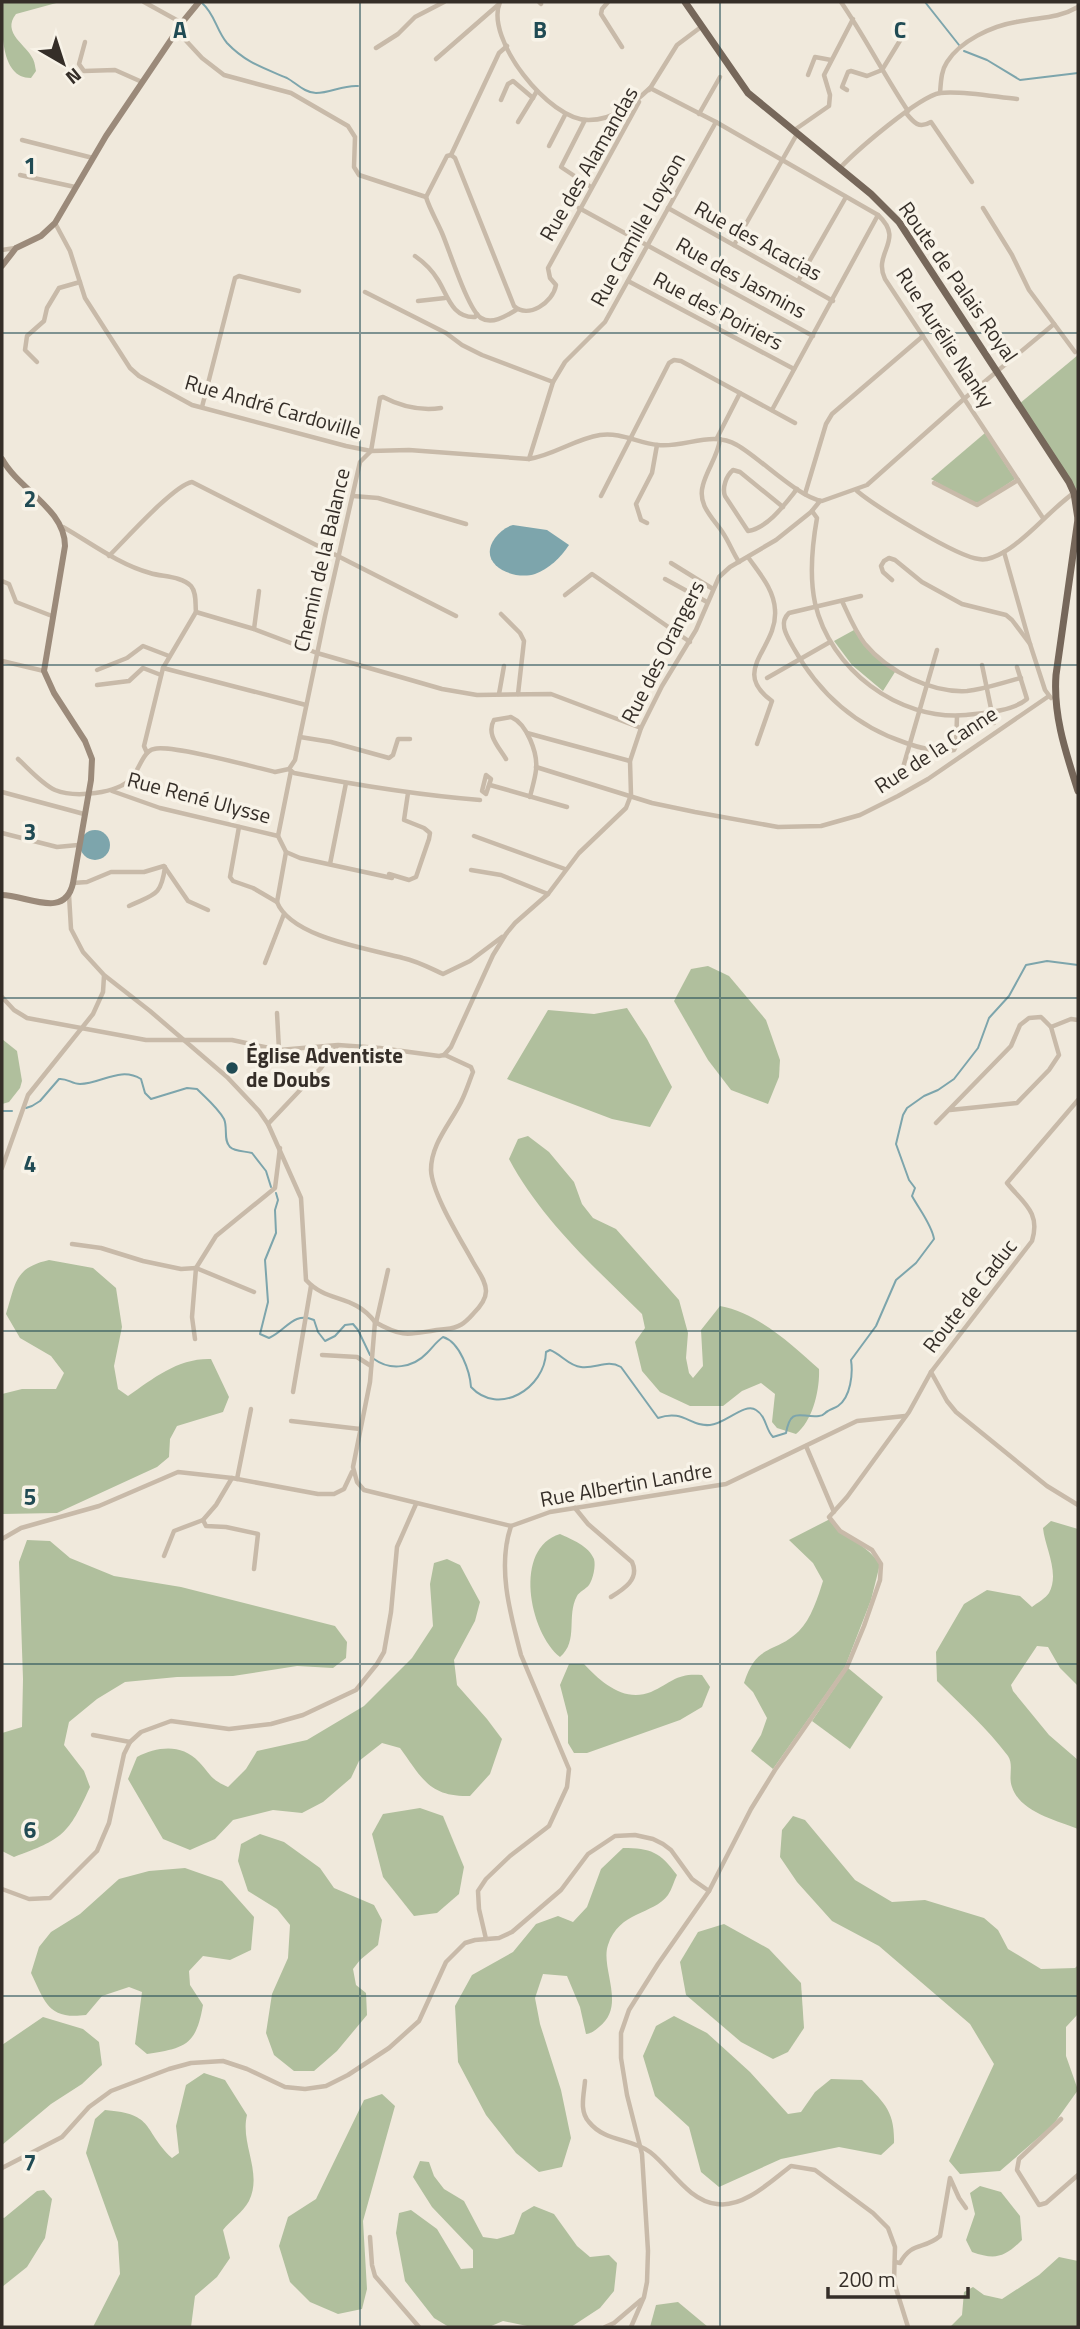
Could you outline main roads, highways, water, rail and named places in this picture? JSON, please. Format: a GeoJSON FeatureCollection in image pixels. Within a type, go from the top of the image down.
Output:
{"type":"FeatureCollection","features":[{"type":"Feature","properties":{"kind":"main road","name":"Route de Palais Royal"},"geometry":{"type":"LineString","coordinates":[[685,2],[748,93],[880,202],[899,222],[1076,491],[1078,519],[1052,699],[1078,791]]}},
{"type":"Feature","properties":{"kind":"main road"},"geometry":{"type":"LineString","coordinates":[[2,266],[16,248],[41,236],[55,223],[142,82],[197,4]]}},
{"type":"Feature","properties":{"kind":"main road"},"geometry":{"type":"LineString","coordinates":[[2,459],[14,477],[63,527],[65,533],[44,671],[85,741],[91,755],[92,771],[69,895],[53,904],[3,894]]}},
{"type":"Feature","properties":{"kind":"water"},"geometry":{"type":"Polygon","coordinates":[[[513,525],[547,530],[569,545],[554,562],[540,572],[526,576],[508,573],[494,563],[490,556],[490,547],[505,528],[513,525]]]}},
{"type":"Feature","properties":{"kind":"water"},"geometry":{"type":"Polygon","coordinates":[[[95,830],[101,831],[109,839],[109,851],[101,859],[95,860],[89,859],[81,851],[80,845],[81,839],[89,831],[95,830]]]}},
{"type":"Feature","properties":{"kind":"waterway"},"geometry":{"type":"LineString","coordinates":[[925,2],[959,45]]}},
{"type":"Feature","properties":{"kind":"waterway"},"geometry":{"type":"LineString","coordinates":[[202,3],[227,43],[241,56],[287,78],[304,90],[321,93],[358,86]]}},
{"type":"Feature","properties":{"kind":"waterway"},"geometry":{"type":"LineString","coordinates":[[964,51],[987,60],[1020,80],[1078,73]]}},
{"type":"Feature","properties":{"kind":"waterway"},"geometry":{"type":"LineString","coordinates":[[374,1359],[387,1365],[408,1365],[421,1358],[443,1337],[459,1351],[469,1374],[471,1387],[482,1396],[507,1399],[529,1387],[538,1377],[546,1352],[550,1350],[577,1366],[611,1364],[621,1367],[658,1418],[674,1416],[710,1425],[751,1408],[762,1416],[773,1437],[786,1433],[794,1416],[823,1415],[838,1406],[846,1397],[851,1378],[851,1360],[876,1326],[896,1280],[916,1263],[934,1239],[912,1196],[915,1188],[909,1180],[896,1144],[903,1115],[907,1108],[954,1079],[978,1048],[989,1018],[1009,996],[1026,965],[1047,961],[1078,965]]}},
{"type":"Feature","properties":{"kind":"waterway"},"geometry":{"type":"LineString","coordinates":[[26,1108],[40,1101],[59,1079],[80,1084],[118,1075],[133,1075],[141,1079],[145,1093],[151,1099],[187,1088],[197,1089],[224,1119],[230,1147],[252,1153],[266,1171],[271,1187]]}},
{"type":"Feature","properties":{"kind":"waterway"},"geometry":{"type":"LineString","coordinates":[[2,1111],[12,1111]]}},
{"type":"Feature","properties":{"kind":"waterway"},"geometry":{"type":"LineString","coordinates":[[276,1193],[276,1233],[265,1260],[268,1302],[260,1334],[269,1338],[295,1320],[307,1318],[314,1320],[325,1341],[335,1336],[345,1325],[353,1324],[370,1355]]}},
{"type":"Feature","properties":{"kind":"place","name":"Église Adventiste de Doubs"},"geometry":{"type":"Point","coordinates":[232,1068]}}]}
